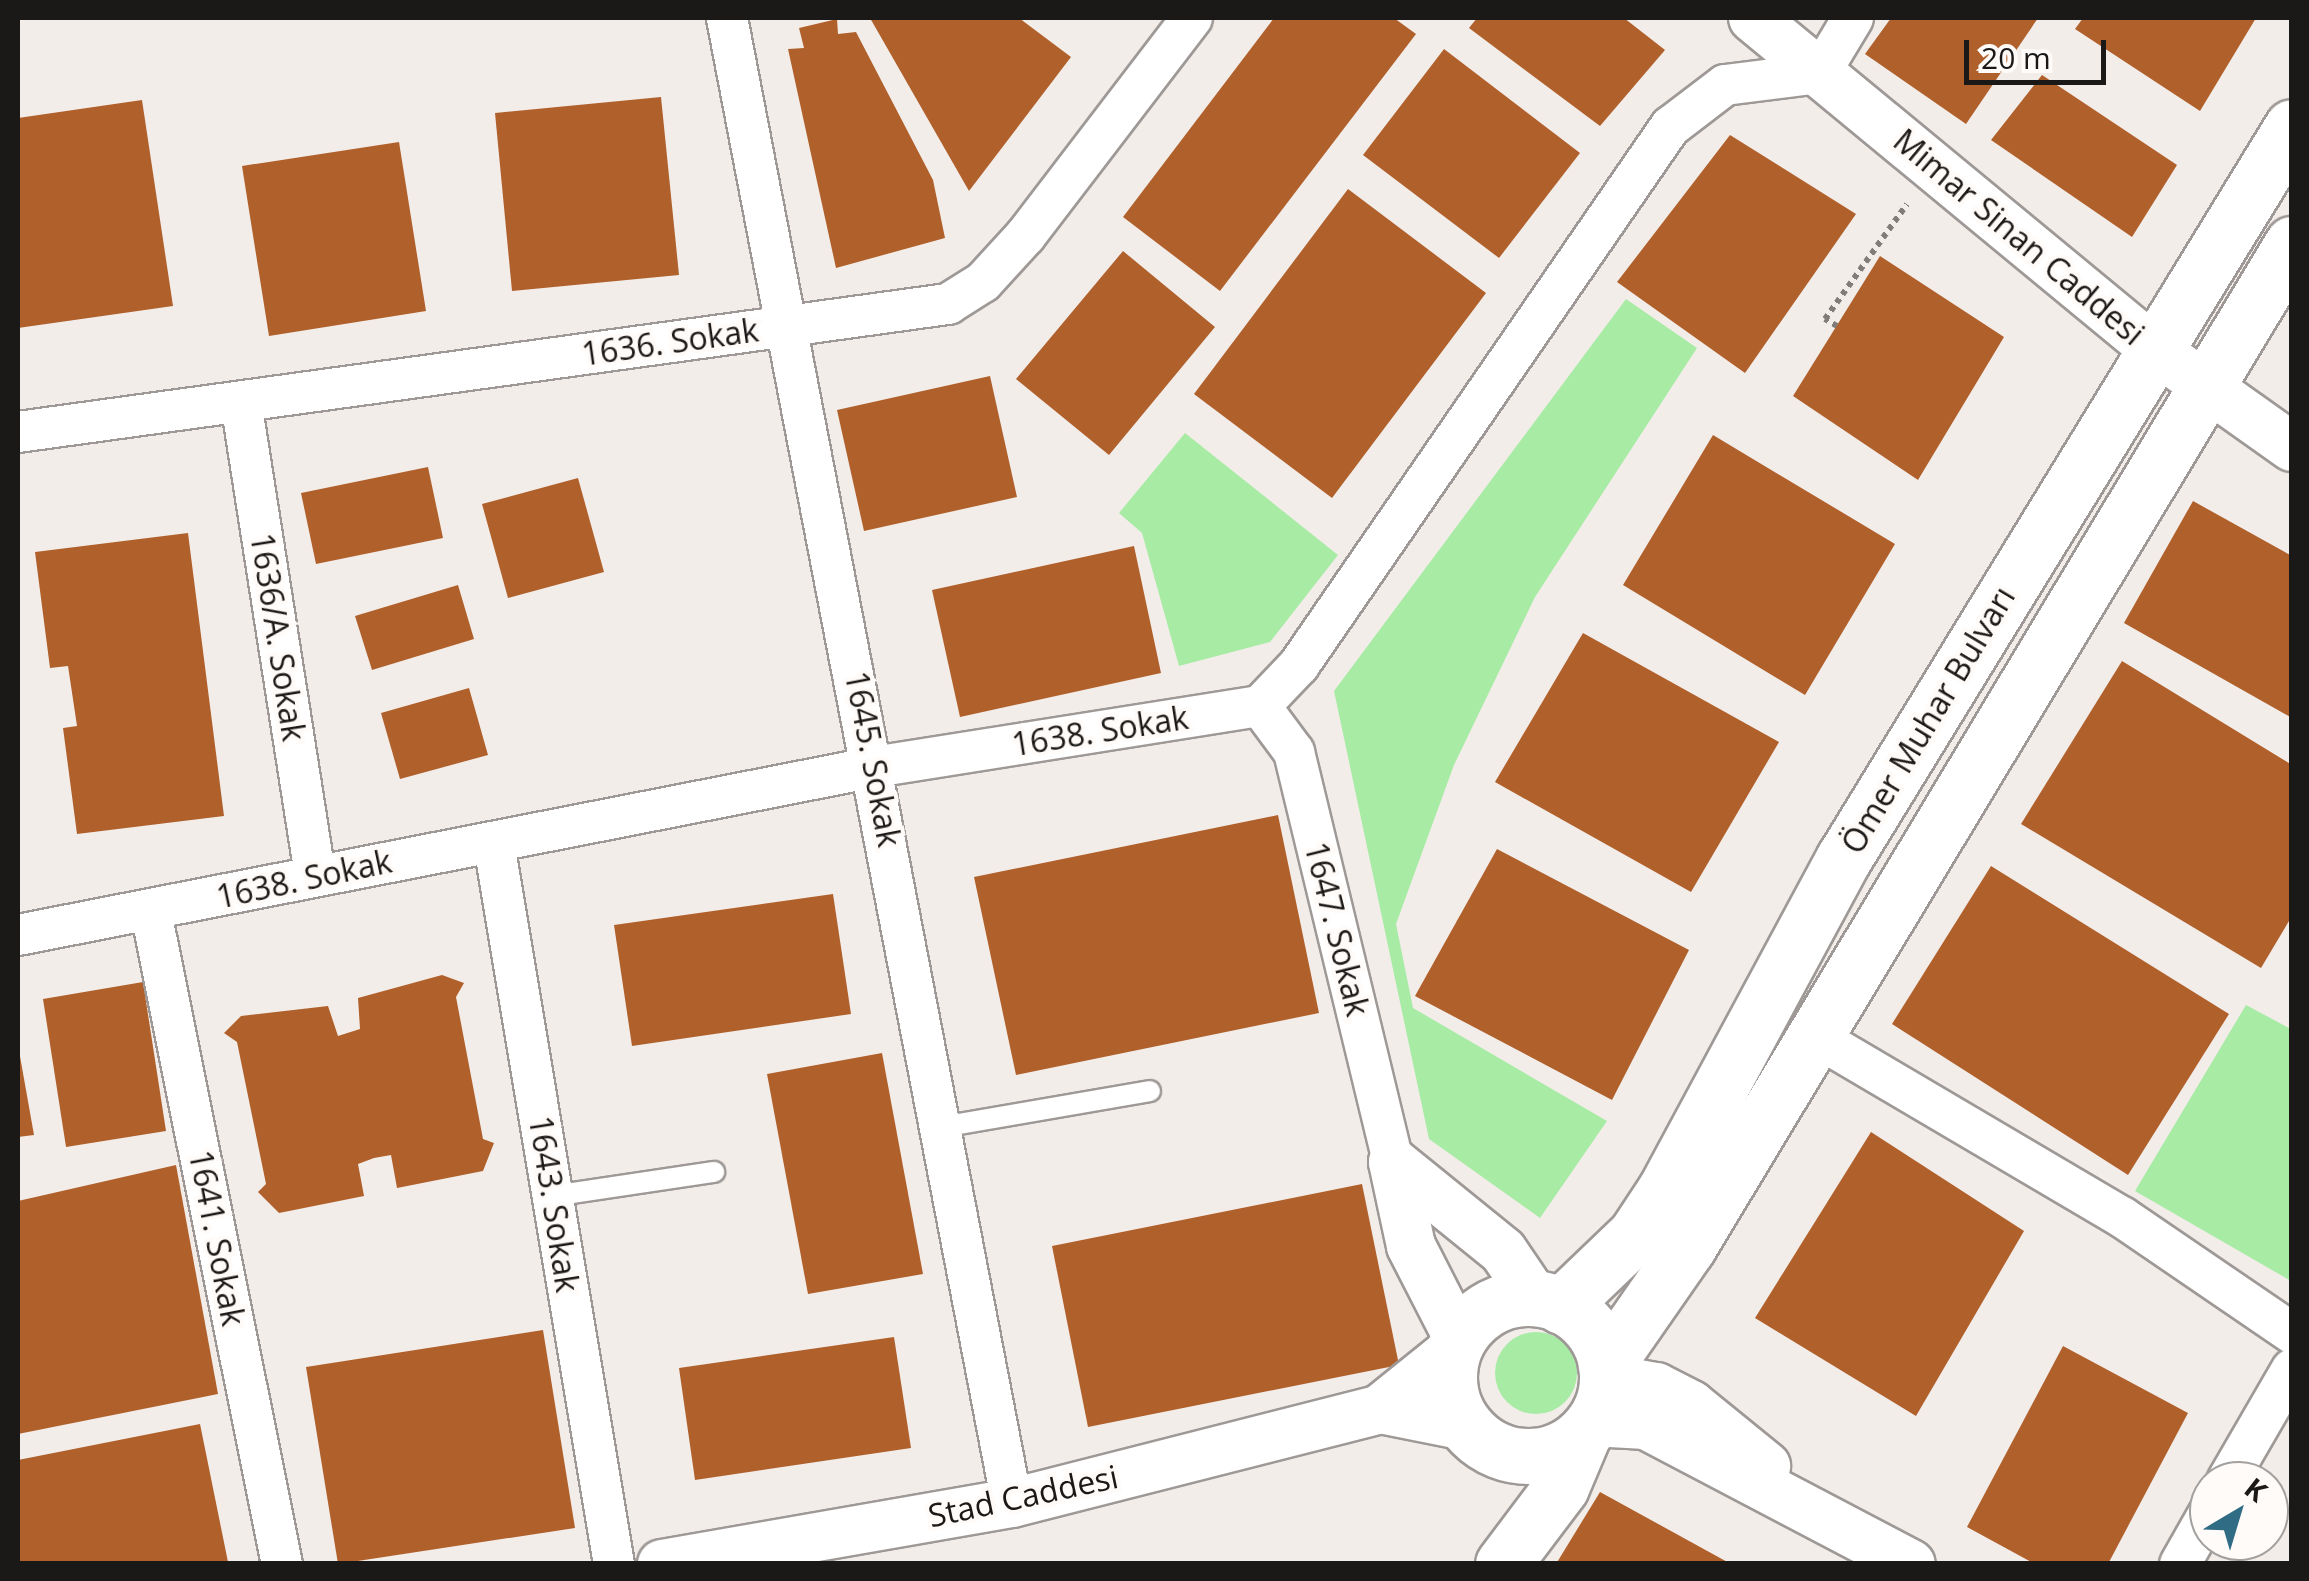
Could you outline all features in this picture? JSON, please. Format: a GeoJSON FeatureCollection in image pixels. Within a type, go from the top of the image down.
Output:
{"type":"FeatureCollection","features":[{"type":"Feature","properties":{"kind":"main road","name":"Ömer Muhar Bulvarı"},"geometry":{"type":"LineString","coordinates":[[1548,1302],[1636,1234],[1665,1190],[1844,858],[2292,127]]}},
{"type":"Feature","properties":{"kind":"main road","name":"Ömer Muhar Bulvarı"},"geometry":{"type":"LineString","coordinates":[[1503,1564],[1561,1487],[1597,1400],[1811,1034],[2292,244]]}},
{"type":"Feature","properties":{"kind":"main road"},"geometry":{"type":"LineString","coordinates":[[1477,1435],[1537,1456],[1597,1400],[1598,1340],[1548,1302],[1485,1310],[1456,1346],[1453,1403],[1512,1490],[1487,1564]]}},
{"type":"Feature","properties":{"kind":"street","name":"1645. Sokak"},"geometry":{"type":"LineString","coordinates":[[726,18],[791,326],[1012,1503]]}},
{"type":"Feature","properties":{"kind":"street","name":"1636. Sokak"},"geometry":{"type":"LineString","coordinates":[[18,432],[948,304],[983,282],[1192,18]]}},
{"type":"Feature","properties":{"kind":"street","name":"Mimar Sinan Caddesi"},"geometry":{"type":"LineString","coordinates":[[1753,18],[2154,350],[2208,381],[2292,447]]}},
{"type":"Feature","properties":{"kind":"street"},"geometry":{"type":"LineString","coordinates":[[1260,706],[1299,664],[1670,126],[1726,86],[1820,73],[1853,18]]}},
{"type":"Feature","properties":{"kind":"street","name":"1636/A. Sokak"},"geometry":{"type":"LineString","coordinates":[[241,402],[315,872]]}},
{"type":"Feature","properties":{"kind":"street","name":"1638. Sokak"},"geometry":{"type":"LineString","coordinates":[[18,935],[152,912],[315,872],[494,844],[874,767],[1260,706]]}},
{"type":"Feature","properties":{"kind":"street","name":"1647. Sokak"},"geometry":{"type":"LineString","coordinates":[[1260,706],[1294,752],[1393,1162]]}},
{"type":"Feature","properties":{"kind":"street","name":"1643. Sokak"},"geometry":{"type":"LineString","coordinates":[[494,844],[614,1564]]}},
{"type":"Feature","properties":{"kind":"street","name":"1641. Sokak"},"geometry":{"type":"LineString","coordinates":[[152,912],[282,1564]]}},
{"type":"Feature","properties":{"kind":"street"},"geometry":{"type":"LineString","coordinates":[[1811,1034],[2122,1217],[2292,1333]]}},
{"type":"Feature","properties":{"kind":"street"},"geometry":{"type":"LineString","coordinates":[[1393,1162],[1503,1251],[1548,1302]]}},
{"type":"Feature","properties":{"kind":"street"},"geometry":{"type":"LineString","coordinates":[[1380,1409],[1456,1346],[1411,1246],[1393,1162]]}},
{"type":"Feature","properties":{"kind":"street"},"geometry":{"type":"LineString","coordinates":[[2239,1461],[2292,1369]]}},
{"type":"Feature","properties":{"kind":"street"},"geometry":{"type":"LineString","coordinates":[[1597,1400],[1911,1564]]}},
{"type":"Feature","properties":{"kind":"street"},"geometry":{"type":"LineString","coordinates":[[1380,1409],[1477,1435]]}},
{"type":"Feature","properties":{"kind":"street","name":"Stad Caddesi"},"geometry":{"type":"LineString","coordinates":[[662,1564],[1012,1503],[1380,1409]]}},
{"type":"Feature","properties":{"kind":"lane"},"geometry":{"type":"LineString","coordinates":[[942,1127],[1150,1091]]}},
{"type":"Feature","properties":{"kind":"lane"},"geometry":{"type":"LineString","coordinates":[[552,1196],[714,1172]]}},
{"type":"Feature","properties":{"kind":"path"},"geometry":{"type":"LineString","coordinates":[[1837,326],[1824,319],[1934,166]]}},
{"type":"Feature","properties":{"kind":"green space"},"geometry":{"type":"Polygon","coordinates":[[[1626,299],[1697,348],[1535,597],[1454,765],[1396,924],[1413,1008],[1607,1121],[1540,1218],[1429,1139],[1334,691],[1626,299]]]}},
{"type":"Feature","properties":{"kind":"green space"},"geometry":{"type":"Polygon","coordinates":[[[1185,433],[1338,555],[1270,642],[1179,666],[1142,533],[1119,513],[1185,433]]]}},
{"type":"Feature","properties":{"kind":"green space"},"geometry":{"type":"Polygon","coordinates":[[[2246,1005],[2291,1029],[2291,1281],[2135,1191],[2246,1005]]]}},
{"type":"Feature","properties":{"kind":"green space"},"geometry":{"type":"Polygon","coordinates":[[[1536,1332],[1552,1335],[1565,1344],[1574,1357],[1574,1389],[1565,1402],[1552,1411],[1536,1414],[1520,1411],[1507,1402],[1498,1389],[1495,1373],[1498,1357],[1507,1344],[1520,1335],[1536,1332]]]}},
{"type":"Feature","properties":{"kind":"building"},"geometry":{"type":"Polygon","coordinates":[[[870,18],[1019,18],[1071,57],[969,191],[870,18]]]}},
{"type":"Feature","properties":{"kind":"building"},"geometry":{"type":"Polygon","coordinates":[[[1274,18],[1394,18],[1416,34],[1220,291],[1123,217],[1274,18]]]}},
{"type":"Feature","properties":{"kind":"building"},"geometry":{"type":"Polygon","coordinates":[[[1477,18],[1624,18],[1665,50],[1600,126],[1469,28],[1477,18]]]}},
{"type":"Feature","properties":{"kind":"building"},"geometry":{"type":"Polygon","coordinates":[[[1891,18],[2038,18],[1966,124],[1865,54],[1891,18]]]}},
{"type":"Feature","properties":{"kind":"building"},"geometry":{"type":"Polygon","coordinates":[[[2083,18],[2256,18],[2200,111],[2075,29],[2083,18]]]}},
{"type":"Feature","properties":{"kind":"building"},"geometry":{"type":"Polygon","coordinates":[[[837,19],[838,34],[856,32],[933,180],[945,238],[836,268],[788,49],[804,48],[799,28],[837,19]]]}},
{"type":"Feature","properties":{"kind":"building"},"geometry":{"type":"Polygon","coordinates":[[[1444,49],[1580,153],[1499,258],[1363,155],[1444,49]]]}},
{"type":"Feature","properties":{"kind":"building"},"geometry":{"type":"Polygon","coordinates":[[[2042,75],[2177,165],[2132,237],[1991,140],[2042,75]]]}},
{"type":"Feature","properties":{"kind":"building"},"geometry":{"type":"Polygon","coordinates":[[[661,97],[679,275],[512,291],[495,113],[661,97]]]}},
{"type":"Feature","properties":{"kind":"building"},"geometry":{"type":"Polygon","coordinates":[[[142,100],[173,306],[18,328],[18,118],[142,100]]]}},
{"type":"Feature","properties":{"kind":"building"},"geometry":{"type":"Polygon","coordinates":[[[1730,135],[1856,214],[1745,373],[1617,282],[1730,135]]]}},
{"type":"Feature","properties":{"kind":"building"},"geometry":{"type":"Polygon","coordinates":[[[399,142],[426,311],[269,336],[242,166],[399,142]]]}},
{"type":"Feature","properties":{"kind":"building"},"geometry":{"type":"Polygon","coordinates":[[[1348,189],[1486,293],[1332,498],[1194,394],[1348,189]]]}},
{"type":"Feature","properties":{"kind":"building"},"geometry":{"type":"Polygon","coordinates":[[[1123,251],[1215,327],[1109,455],[1016,379],[1123,251]]]}},
{"type":"Feature","properties":{"kind":"building"},"geometry":{"type":"Polygon","coordinates":[[[1880,256],[2004,337],[1918,480],[1793,396],[1880,256]]]}},
{"type":"Feature","properties":{"kind":"building"},"geometry":{"type":"Polygon","coordinates":[[[990,376],[1017,497],[864,531],[837,410],[990,376]]]}},
{"type":"Feature","properties":{"kind":"building"},"geometry":{"type":"Polygon","coordinates":[[[1713,435],[1895,544],[1805,695],[1623,585],[1713,435]]]}},
{"type":"Feature","properties":{"kind":"building"},"geometry":{"type":"Polygon","coordinates":[[[428,467],[443,538],[316,564],[301,493],[428,467]]]}},
{"type":"Feature","properties":{"kind":"building"},"geometry":{"type":"Polygon","coordinates":[[[578,478],[604,572],[508,598],[482,504],[578,478]]]}},
{"type":"Feature","properties":{"kind":"building"},"geometry":{"type":"Polygon","coordinates":[[[2193,501],[2292,556],[2292,718],[2124,623],[2193,501]]]}},
{"type":"Feature","properties":{"kind":"building"},"geometry":{"type":"Polygon","coordinates":[[[188,533],[224,816],[77,834],[63,728],[77,726],[68,666],[50,668],[35,552],[188,533]]]}},
{"type":"Feature","properties":{"kind":"building"},"geometry":{"type":"Polygon","coordinates":[[[1134,546],[1161,673],[960,717],[932,590],[1134,546]]]}},
{"type":"Feature","properties":{"kind":"building"},"geometry":{"type":"Polygon","coordinates":[[[458,585],[474,639],[372,670],[355,616],[458,585]]]}},
{"type":"Feature","properties":{"kind":"building"},"geometry":{"type":"Polygon","coordinates":[[[1583,633],[1779,742],[1691,892],[1495,782],[1583,633]]]}},
{"type":"Feature","properties":{"kind":"building"},"geometry":{"type":"Polygon","coordinates":[[[2122,661],[2292,765],[2292,916],[2261,968],[2021,824],[2122,661]]]}},
{"type":"Feature","properties":{"kind":"building"},"geometry":{"type":"Polygon","coordinates":[[[469,688],[488,755],[400,779],[381,713],[469,688]]]}},
{"type":"Feature","properties":{"kind":"building"},"geometry":{"type":"Polygon","coordinates":[[[1278,815],[1319,1013],[1016,1075],[974,877],[1278,815]]]}},
{"type":"Feature","properties":{"kind":"building"},"geometry":{"type":"Polygon","coordinates":[[[1497,849],[1689,950],[1612,1100],[1415,996],[1497,849]]]}},
{"type":"Feature","properties":{"kind":"building"},"geometry":{"type":"Polygon","coordinates":[[[1991,866],[2229,1014],[2128,1175],[1892,1024],[1991,866]]]}},
{"type":"Feature","properties":{"kind":"building"},"geometry":{"type":"Polygon","coordinates":[[[833,894],[851,1014],[632,1046],[614,925],[833,894]]]}},
{"type":"Feature","properties":{"kind":"building"},"geometry":{"type":"Polygon","coordinates":[[[442,975],[464,983],[456,997],[483,1139],[494,1143],[483,1171],[397,1188],[391,1155],[374,1158],[358,1164],[364,1196],[279,1213],[258,1192],[266,1184],[237,1042],[224,1033],[241,1016],[328,1006],[338,1036],[360,1029],[358,998],[442,975]]]}},
{"type":"Feature","properties":{"kind":"building"},"geometry":{"type":"Polygon","coordinates":[[[143,982],[166,1131],[66,1147],[43,999],[143,982]]]}},
{"type":"Feature","properties":{"kind":"building"},"geometry":{"type":"Polygon","coordinates":[[[18,1045],[34,1135],[18,1137],[18,1045]]]}},
{"type":"Feature","properties":{"kind":"building"},"geometry":{"type":"Polygon","coordinates":[[[882,1053],[923,1274],[808,1294],[767,1074],[882,1053]]]}},
{"type":"Feature","properties":{"kind":"building"},"geometry":{"type":"Polygon","coordinates":[[[1871,1132],[2024,1231],[1916,1416],[1755,1318],[1871,1132]]]}},
{"type":"Feature","properties":{"kind":"building"},"geometry":{"type":"Polygon","coordinates":[[[176,1165],[218,1394],[18,1434],[18,1201],[176,1165]]]}},
{"type":"Feature","properties":{"kind":"building"},"geometry":{"type":"Polygon","coordinates":[[[1362,1184],[1399,1365],[1088,1427],[1052,1246],[1362,1184]]]}},
{"type":"Feature","properties":{"kind":"building"},"geometry":{"type":"Polygon","coordinates":[[[543,1330],[575,1528],[338,1564],[306,1367],[543,1330]]]}},
{"type":"Feature","properties":{"kind":"building"},"geometry":{"type":"Polygon","coordinates":[[[894,1337],[911,1448],[695,1480],[679,1368],[894,1337]]]}},
{"type":"Feature","properties":{"kind":"building"},"geometry":{"type":"Polygon","coordinates":[[[2063,1346],[2188,1413],[2108,1564],[2035,1564],[1967,1527],[2063,1346]]]}},
{"type":"Feature","properties":{"kind":"building"},"geometry":{"type":"Polygon","coordinates":[[[200,1424],[228,1562],[18,1564],[18,1460],[200,1424]]]}},
{"type":"Feature","properties":{"kind":"building"},"geometry":{"type":"Polygon","coordinates":[[[1600,1492],[1731,1564],[1556,1564],[1600,1492]]]}}]}
